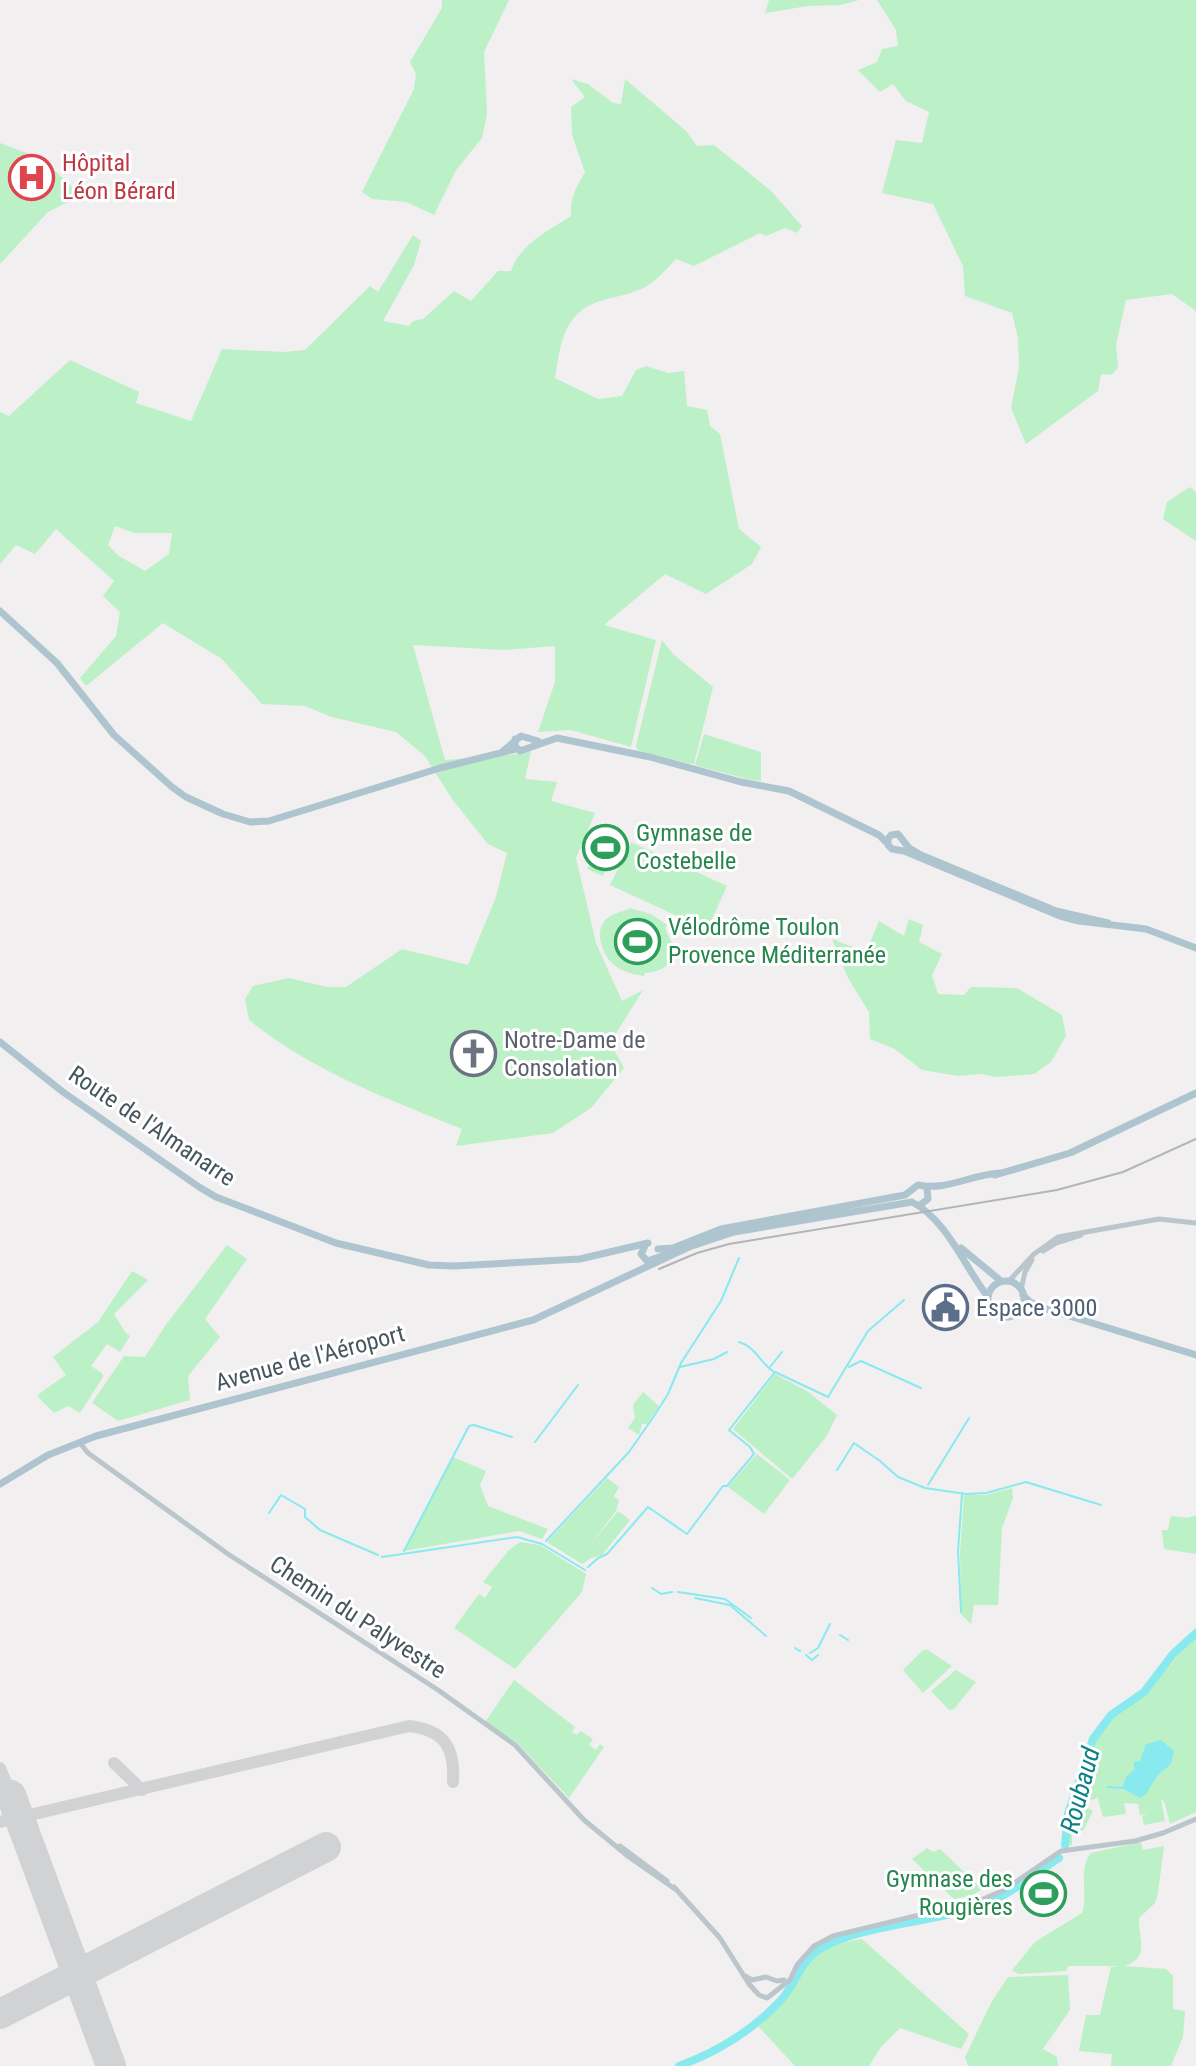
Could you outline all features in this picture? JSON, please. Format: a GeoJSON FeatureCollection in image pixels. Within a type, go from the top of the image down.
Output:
{"type":"FeatureCollection","features":[{"type":"Feature","properties":{"kind":"main road"},"geometry":{"type":"LineString","coordinates":[[0,608],[62,669],[114,735],[172,787],[201,805],[241,820],[269,821],[440,768],[516,749],[523,752],[529,744],[557,738],[668,761],[741,782],[780,788],[889,839]]}},
{"type":"Feature","properties":{"kind":"main road"},"geometry":{"type":"LineString","coordinates":[[501,753],[521,736],[529,744]]}},
{"type":"Feature","properties":{"kind":"main road"},"geometry":{"type":"LineString","coordinates":[[515,739],[516,749]]}},
{"type":"Feature","properties":{"kind":"main road"},"geometry":{"type":"LineString","coordinates":[[889,839],[898,834],[914,853],[1038,904],[1108,923]]}},
{"type":"Feature","properties":{"kind":"main road"},"geometry":{"type":"LineString","coordinates":[[889,839],[891,849],[1060,916],[1133,926],[1196,946]]}},
{"type":"Feature","properties":{"kind":"main road"},"geometry":{"type":"LineString","coordinates":[[897,850],[903,840]]}},
{"type":"Feature","properties":{"kind":"main road","name":"Route de l'Almanarre"},"geometry":{"type":"LineString","coordinates":[[0,1042],[71,1098],[212,1195],[336,1243],[442,1266],[580,1259],[648,1243]]}},
{"type":"Feature","properties":{"kind":"main road"},"geometry":{"type":"LineString","coordinates":[[658,1252],[689,1247],[734,1232],[923,1199],[1070,1153],[1196,1093]]}},
{"type":"Feature","properties":{"kind":"main road"},"geometry":{"type":"LineString","coordinates":[[621,1248],[644,1257],[721,1229],[878,1201],[909,1193],[918,1185],[931,1212],[963,1250],[1022,1292],[1030,1302],[1196,1357]]}},
{"type":"Feature","properties":{"kind":"main road"},"geometry":{"type":"LineString","coordinates":[[909,1193],[923,1199],[988,1297],[990,1308],[998,1315],[1012,1316],[1020,1310],[1039,1311],[1196,1357]]}},
{"type":"Feature","properties":{"kind":"main road"},"geometry":{"type":"LineString","coordinates":[[644,1257],[643,1246],[648,1243],[653,1244],[658,1252]]}},
{"type":"Feature","properties":{"kind":"main road","name":"Avenue de l'Aéroport"},"geometry":{"type":"LineString","coordinates":[[0,1484],[41,1459],[80,1442],[135,1425],[533,1320],[689,1247]]}},
{"type":"Feature","properties":{"kind":"main road","name":"Avenue de l'Aéroport"},"geometry":{"type":"LineString","coordinates":[[636,1272],[644,1257]]}},
{"type":"Feature","properties":{"kind":"main road"},"geometry":{"type":"LineString","coordinates":[[988,1297],[992,1287],[1005,1281]]}},
{"type":"Feature","properties":{"kind":"main road"},"geometry":{"type":"LineString","coordinates":[[1020,1310],[1022,1292]]}},
{"type":"Feature","properties":{"kind":"street"},"geometry":{"type":"LineString","coordinates":[[1005,1281],[1053,1240],[1159,1219],[1196,1221]]}},
{"type":"Feature","properties":{"kind":"street"},"geometry":{"type":"LineString","coordinates":[[1022,1292],[1025,1272],[1035,1257],[1056,1243],[1097,1230]]}},
{"type":"Feature","properties":{"kind":"street","name":"Chemin du Palyvestre"},"geometry":{"type":"LineString","coordinates":[[80,1442],[88,1453],[228,1554],[438,1690],[515,1745],[584,1820],[675,1889],[720,1938],[749,1984],[755,1988]]}},
{"type":"Feature","properties":{"kind":"street"},"geometry":{"type":"LineString","coordinates":[[742,1972],[749,1979],[766,1977],[785,1980],[805,1955],[824,1940],[981,1900],[1004,1890],[1061,1851],[1135,1841],[1196,1819]]}},
{"type":"Feature","properties":{"kind":"street"},"geometry":{"type":"LineString","coordinates":[[759,1980],[755,1988],[759,1995],[771,1997],[775,1990],[790,1980],[793,1972]]}},
{"type":"Feature","properties":{"kind":"street"},"geometry":{"type":"LineString","coordinates":[[772,1979],[775,1990]]}},
{"type":"Feature","properties":{"kind":"green space"},"geometry":{"type":"Polygon","coordinates":[[[442,0],[509,0],[484,52],[487,114],[482,138],[456,170],[434,215],[406,202],[372,199],[362,192],[414,89],[416,74],[410,62],[442,8],[442,0]]]}},
{"type":"Feature","properties":{"kind":"green space"},"geometry":{"type":"Polygon","coordinates":[[[769,0],[859,0],[765,13],[769,0]]]}},
{"type":"Feature","properties":{"kind":"green space"},"geometry":{"type":"Polygon","coordinates":[[[877,0],[1196,0],[1196,311],[1172,294],[1126,300],[1116,345],[1118,368],[1111,375],[1101,374],[1098,391],[1026,444],[1011,408],[1019,367],[1018,338],[1012,313],[965,296],[963,266],[933,204],[882,193],[896,140],[922,143],[929,112],[906,101],[893,84],[880,92],[858,70],[877,62],[882,49],[898,46],[896,30],[877,0]]]}},
{"type":"Feature","properties":{"kind":"green space"},"geometry":{"type":"Polygon","coordinates":[[[571,79],[588,84],[613,103],[621,104],[625,79],[686,131],[697,146],[714,145],[771,191],[802,226],[797,233],[785,228],[766,236],[760,233],[694,266],[676,259],[657,279],[643,288],[586,308],[570,323],[564,336],[555,378],[598,399],[622,396],[636,370],[646,366],[668,373],[684,371],[687,406],[707,410],[710,426],[720,434],[739,529],[761,547],[752,564],[706,594],[665,574],[604,625],[656,640],[631,747],[571,730],[538,732],[555,682],[555,646],[505,650],[413,645],[445,760],[531,751],[525,779],[557,782],[551,801],[595,813],[576,858],[596,943],[622,1001],[643,990],[610,1043],[624,1068],[591,1108],[553,1133],[456,1146],[462,1129],[351,1082],[298,1054],[249,1020],[245,999],[253,986],[289,978],[327,987],[346,987],[402,949],[468,965],[496,897],[507,853],[488,844],[452,799],[425,756],[396,732],[332,717],[305,706],[262,704],[222,659],[163,623],[86,686],[80,678],[116,636],[120,612],[103,596],[114,581],[56,529],[35,554],[16,545],[0,564],[0,412],[9,416],[70,360],[139,392],[136,403],[191,421],[222,349],[305,350],[370,286],[378,292],[413,235],[421,241],[414,265],[383,321],[409,326],[413,321],[423,319],[454,291],[471,301],[498,271],[511,271],[528,246],[571,216],[574,193],[585,172],[572,135],[571,107],[585,97],[571,79]],[[115,526],[108,545],[119,556],[145,571],[169,554],[172,533],[134,533],[115,526]]]}},
{"type":"Feature","properties":{"kind":"green space","name":"Hôpital Léon Bérard"},"geometry":{"type":"Polygon","coordinates":[[[0,143],[42,159],[81,195],[48,212],[0,264],[0,143]]]}},
{"type":"Feature","properties":{"kind":"green space"},"geometry":{"type":"Polygon","coordinates":[[[1190,487],[1196,492],[1196,541],[1163,519],[1167,502],[1190,487]]]}},
{"type":"Feature","properties":{"kind":"green space"},"geometry":{"type":"Polygon","coordinates":[[[662,640],[674,655],[713,687],[694,764],[637,750],[662,640]]]}},
{"type":"Feature","properties":{"kind":"green space"},"geometry":{"type":"Polygon","coordinates":[[[704,734],[761,752],[761,781],[695,765],[704,734]]]}},
{"type":"Feature","properties":{"kind":"green space","name":"Gymnase de Costebelle"},"geometry":{"type":"Polygon","coordinates":[[[603,824],[623,833],[603,876],[587,869],[590,863],[586,861],[603,824]]]}},
{"type":"Feature","properties":{"kind":"green space"},"geometry":{"type":"Polygon","coordinates":[[[631,842],[727,886],[707,930],[610,885],[631,842]]]}},
{"type":"Feature","properties":{"kind":"green space","name":"Vélodrôme Toulon Provence Méditerranée"},"geometry":{"type":"Polygon","coordinates":[[[630,908],[651,914],[667,925],[665,928],[675,950],[664,967],[644,976],[624,971],[613,964],[600,939],[606,920],[630,908]]]}},
{"type":"Feature","properties":{"kind":"green space"},"geometry":{"type":"Polygon","coordinates":[[[909,919],[923,925],[919,942],[942,954],[932,975],[938,994],[964,995],[971,987],[1017,988],[1062,1015],[1066,1036],[1051,1062],[1034,1074],[958,1076],[922,1070],[895,1049],[870,1039],[869,1012],[848,978],[832,939],[866,952],[879,921],[904,936],[909,919]]]}},
{"type":"Feature","properties":{"kind":"green space"},"geometry":{"type":"Polygon","coordinates":[[[227,1245],[247,1259],[205,1319],[220,1337],[188,1376],[190,1400],[118,1421],[92,1403],[124,1356],[145,1357],[227,1245]]]}},
{"type":"Feature","properties":{"kind":"green space"},"geometry":{"type":"Polygon","coordinates":[[[132,1271],[148,1280],[114,1314],[130,1336],[120,1352],[107,1344],[91,1366],[103,1377],[80,1413],[68,1406],[54,1413],[38,1397],[66,1375],[53,1357],[98,1322],[132,1271]]]}},
{"type":"Feature","properties":{"kind":"green space"},"geometry":{"type":"Polygon","coordinates":[[[775,1374],[807,1391],[837,1415],[826,1437],[792,1479],[733,1429],[775,1374]]]}},
{"type":"Feature","properties":{"kind":"green space"},"geometry":{"type":"Polygon","coordinates":[[[643,1392],[659,1406],[647,1424],[642,1424],[639,1435],[628,1428],[635,1418],[633,1405],[643,1392]]]}},
{"type":"Feature","properties":{"kind":"green space"},"geometry":{"type":"Polygon","coordinates":[[[757,1454],[790,1480],[764,1514],[728,1487],[757,1454]]]}},
{"type":"Feature","properties":{"kind":"green space"},"geometry":{"type":"Polygon","coordinates":[[[453,1457],[486,1471],[480,1485],[488,1506],[548,1529],[542,1539],[519,1531],[404,1551],[453,1457]]]}},
{"type":"Feature","properties":{"kind":"green space"},"geometry":{"type":"Polygon","coordinates":[[[607,1478],[619,1487],[614,1496],[619,1501],[616,1511],[587,1549],[618,1511],[630,1520],[602,1555],[582,1564],[547,1542],[607,1478]]]}},
{"type":"Feature","properties":{"kind":"green space"},"geometry":{"type":"Polygon","coordinates":[[[1012,1488],[1013,1498],[1002,1528],[998,1605],[974,1605],[971,1624],[961,1614],[960,1552],[964,1495],[986,1495],[1012,1488]]]}},
{"type":"Feature","properties":{"kind":"green space"},"geometry":{"type":"Polygon","coordinates":[[[1196,1515],[1196,1554],[1164,1549],[1162,1530],[1168,1530],[1171,1516],[1188,1518],[1196,1515]]]}},
{"type":"Feature","properties":{"kind":"green space"},"geometry":{"type":"Polygon","coordinates":[[[520,1542],[540,1545],[586,1574],[582,1592],[515,1669],[454,1628],[479,1594],[485,1598],[492,1587],[483,1582],[509,1550],[520,1542]]]}},
{"type":"Feature","properties":{"kind":"green space"},"geometry":{"type":"Polygon","coordinates":[[[1196,1637],[1196,1812],[1170,1824],[1164,1801],[1161,1800],[1165,1821],[1144,1825],[1142,1816],[1147,1814],[1140,1815],[1138,1804],[1124,1803],[1126,1814],[1103,1817],[1097,1796],[1096,1799],[1083,1801],[1078,1812],[1082,1805],[1093,1811],[1083,1831],[1072,1827],[1072,1845],[1068,1846],[1081,1779],[1102,1731],[1116,1715],[1147,1693],[1196,1637]]]}},
{"type":"Feature","properties":{"kind":"green space"},"geometry":{"type":"Polygon","coordinates":[[[923,1650],[928,1650],[952,1666],[923,1693],[903,1670],[923,1650]]]}},
{"type":"Feature","properties":{"kind":"green space"},"geometry":{"type":"Polygon","coordinates":[[[956,1670],[976,1682],[954,1709],[949,1710],[931,1691],[956,1670]]]}},
{"type":"Feature","properties":{"kind":"green space"},"geometry":{"type":"Polygon","coordinates":[[[514,1680],[575,1727],[572,1732],[577,1735],[581,1731],[593,1739],[589,1745],[596,1750],[600,1744],[604,1747],[569,1798],[517,1743],[485,1722],[514,1680]]]}},
{"type":"Feature","properties":{"kind":"green space"},"geometry":{"type":"Polygon","coordinates":[[[1141,1842],[1143,1850],[1164,1846],[1158,1893],[1155,1903],[1139,1918],[1141,1947],[1138,1958],[1124,1966],[1166,1969],[1173,1976],[1173,2009],[1185,2011],[1183,2036],[1171,2066],[1111,2066],[1112,2054],[1079,2051],[1086,2015],[1100,2015],[1111,1967],[1120,1966],[1068,1966],[1066,1971],[1019,1974],[1012,1970],[1035,1942],[1082,1913],[1085,1867],[1091,1853],[1141,1842]]]}},
{"type":"Feature","properties":{"kind":"green space"},"geometry":{"type":"Polygon","coordinates":[[[927,1848],[933,1852],[940,1849],[982,1889],[973,1895],[954,1899],[912,1859],[927,1848]]]}},
{"type":"Feature","properties":{"kind":"green space","name":"Gymnase des Rougières"},"geometry":{"type":"Polygon","coordinates":[[[1049,1871],[1066,1894],[1038,1916],[1021,1891],[1049,1871]]]}},
{"type":"Feature","properties":{"kind":"green space"},"geometry":{"type":"Polygon","coordinates":[[[862,1939],[969,2034],[961,2049],[900,2028],[881,2047],[869,2066],[795,2066],[758,2026],[783,2003],[808,1966],[822,1952],[845,1942],[862,1939]]]}},
{"type":"Feature","properties":{"kind":"green space"},"geometry":{"type":"Polygon","coordinates":[[[1068,1975],[1070,2010],[1043,2049],[1057,2057],[1058,2066],[968,2066],[965,2057],[991,2003],[1008,1977],[1068,1975]]]}},
{"type":"Feature","properties":{"kind":"water"},"geometry":{"type":"Polygon","coordinates":[[[1161,1740],[1174,1751],[1171,1764],[1140,1798],[1122,1788],[1126,1777],[1134,1770],[1134,1762],[1140,1761],[1146,1744],[1161,1740]]]}},
{"type":"Feature","properties":{"kind":"waterway"},"geometry":{"type":"LineString","coordinates":[[546,1541],[629,1452],[654,1416],[668,1394],[681,1363],[721,1301],[739,1258]]}},
{"type":"Feature","properties":{"kind":"waterway"},"geometry":{"type":"LineString","coordinates":[[588,1567],[607,1554],[648,1507],[687,1534],[723,1486],[727,1486],[754,1454],[729,1430],[775,1372],[828,1397],[868,1331],[904,1300]]}},
{"type":"Feature","properties":{"kind":"waterway"},"geometry":{"type":"LineString","coordinates":[[739,1342],[750,1348],[774,1372]]}},
{"type":"Feature","properties":{"kind":"waterway"},"geometry":{"type":"LineString","coordinates":[[680,1367],[714,1359],[727,1352]]}},
{"type":"Feature","properties":{"kind":"waterway"},"geometry":{"type":"LineString","coordinates":[[770,1367],[782,1352]]}},
{"type":"Feature","properties":{"kind":"waterway"},"geometry":{"type":"LineString","coordinates":[[849,1367],[861,1361],[921,1388]]}},
{"type":"Feature","properties":{"kind":"waterway"},"geometry":{"type":"LineString","coordinates":[[535,1442],[578,1385]]}},
{"type":"Feature","properties":{"kind":"waterway"},"geometry":{"type":"LineString","coordinates":[[928,1485],[969,1418]]}},
{"type":"Feature","properties":{"kind":"waterway"},"geometry":{"type":"LineString","coordinates":[[404,1551],[469,1426],[512,1437]]}},
{"type":"Feature","properties":{"kind":"waterway"},"geometry":{"type":"LineString","coordinates":[[837,1470],[854,1443],[898,1477],[925,1488],[966,1494],[986,1493],[1026,1482],[1101,1505]]}},
{"type":"Feature","properties":{"kind":"waterway"},"geometry":{"type":"LineString","coordinates":[[961,1612],[958,1551],[962,1494]]}},
{"type":"Feature","properties":{"kind":"waterway"},"geometry":{"type":"LineString","coordinates":[[269,1513],[281,1495],[305,1509],[305,1517],[320,1530],[378,1555]]}},
{"type":"Feature","properties":{"kind":"waterway"},"geometry":{"type":"LineString","coordinates":[[382,1557],[517,1537],[542,1544],[585,1570]]}},
{"type":"Feature","properties":{"kind":"waterway"},"geometry":{"type":"LineString","coordinates":[[652,1588],[661,1594],[672,1592]]}},
{"type":"Feature","properties":{"kind":"waterway"},"geometry":{"type":"LineString","coordinates":[[678,1592],[725,1599],[751,1618]]}},
{"type":"Feature","properties":{"kind":"waterway"},"geometry":{"type":"LineString","coordinates":[[695,1598],[730,1605],[766,1636]]}},
{"type":"Feature","properties":{"kind":"waterway"},"geometry":{"type":"LineString","coordinates":[[810,1653],[818,1648],[830,1624]]}},
{"type":"Feature","properties":{"kind":"waterway","name":"Roubaud"},"geometry":{"type":"LineString","coordinates":[[1065,1845],[1068,1814],[1093,1739],[1111,1715],[1144,1692],[1173,1654],[1196,1633]]}},
{"type":"Feature","properties":{"kind":"waterway"},"geometry":{"type":"LineString","coordinates":[[840,1635],[848,1640]]}},
{"type":"Feature","properties":{"kind":"waterway"},"geometry":{"type":"LineString","coordinates":[[795,1648],[800,1651]]}},
{"type":"Feature","properties":{"kind":"waterway"},"geometry":{"type":"LineString","coordinates":[[806,1655],[812,1660],[818,1655]]}},
{"type":"Feature","properties":{"kind":"waterway"},"geometry":{"type":"LineString","coordinates":[[1108,1787],[1122,1788]]}},
{"type":"Feature","properties":{"kind":"waterway"},"geometry":{"type":"LineString","coordinates":[[679,2066],[721,2047],[759,2021],[781,2000],[806,1961],[817,1951],[851,1936],[986,1904],[1059,1858]]}},
{"type":"Feature","properties":{"kind":"taxiway"},"geometry":{"type":"LineString","coordinates":[[0,1822],[409,1726],[431,1732],[445,1743],[452,1759],[453,1782]]}},
{"type":"Feature","properties":{"kind":"taxiway"},"geometry":{"type":"LineString","coordinates":[[114,1763],[142,1790]]}},
{"type":"Feature","properties":{"kind":"taxiway"},"geometry":{"type":"LineString","coordinates":[[0,1768],[11,1795]]}},
{"type":"Feature","properties":{"kind":"runway"},"geometry":{"type":"LineString","coordinates":[[11,1795],[111,2066]]}},
{"type":"Feature","properties":{"kind":"runway"},"geometry":{"type":"LineString","coordinates":[[0,2014],[326,1847]]}},
{"type":"Feature","properties":{"kind":"railway"},"geometry":{"type":"LineString","coordinates":[[659,1269],[729,1244],[1057,1190],[1123,1172],[1196,1139]]}},
{"type":"Feature","properties":{"kind":"place","name":"Hôpital Léon Bérard"},"geometry":{"type":"Point","coordinates":[31,177]}},
{"type":"Feature","properties":{"kind":"place","name":"Gymnase de Costebelle"},"geometry":{"type":"Point","coordinates":[605,847]}},
{"type":"Feature","properties":{"kind":"place","name":"Vélodrôme Toulon Provence Méditerranée"},"geometry":{"type":"Point","coordinates":[637,941]}},
{"type":"Feature","properties":{"kind":"place","name":"Notre-Dame de Consolation"},"geometry":{"type":"Point","coordinates":[473,1054]}},
{"type":"Feature","properties":{"kind":"place","name":"Espace 3000"},"geometry":{"type":"Point","coordinates":[945,1308]}},
{"type":"Feature","properties":{"kind":"place","name":"Gymnase des Rougières"},"geometry":{"type":"Point","coordinates":[1044,1893]}}]}
